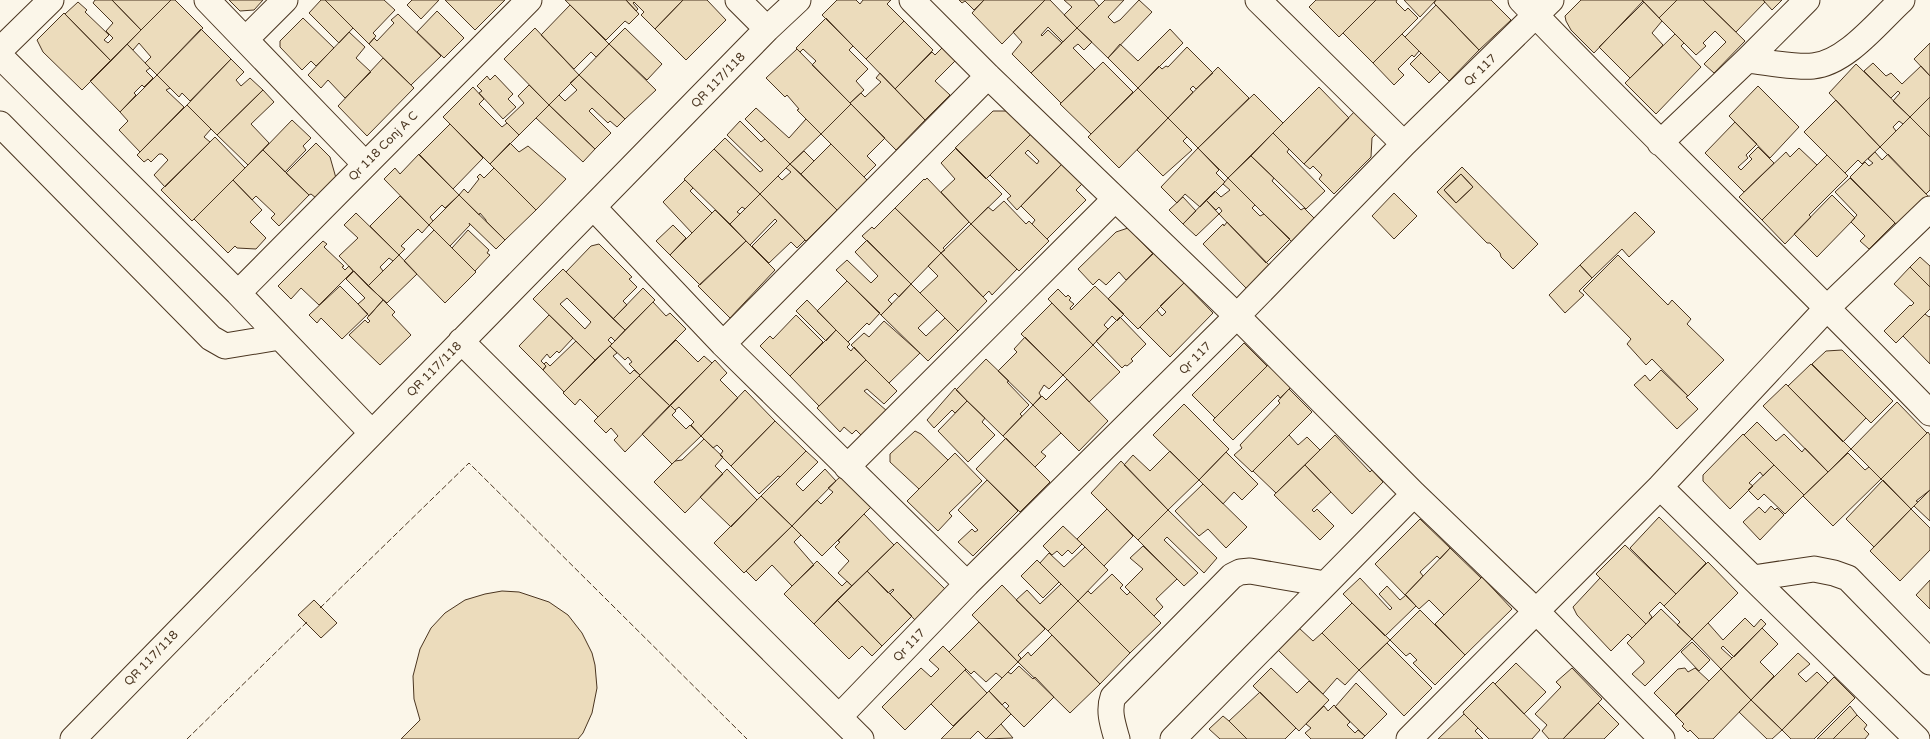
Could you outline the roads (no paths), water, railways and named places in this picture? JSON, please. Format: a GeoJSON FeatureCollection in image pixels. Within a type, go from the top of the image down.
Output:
{"type":"FeatureCollection","features":[{"type":"Feature","properties":{"kind":"street"},"geometry":{"type":"LineString","coordinates":[[0,50],[50,0]]}},
{"type":"Feature","properties":{"kind":"street"},"geometry":{"type":"LineString","coordinates":[[207,0],[365,164]]}},
{"type":"Feature","properties":{"kind":"street"},"geometry":{"type":"LineString","coordinates":[[246,39],[285,0]]}},
{"type":"Feature","properties":{"kind":"street","name":"Qr 118 Conj A C"},"geometry":{"type":"LineString","coordinates":[[238,293],[529,0]]}},
{"type":"Feature","properties":{"kind":"street"},"geometry":{"type":"LineString","coordinates":[[738,0],[767,29]]}},
{"type":"Feature","properties":{"kind":"street","name":"QR 117/118"},"geometry":{"type":"LineString","coordinates":[[73,739],[767,29],[798,0]]}},
{"type":"Feature","properties":{"kind":"street"},"geometry":{"type":"LineString","coordinates":[[912,0],[988,76],[1237,316],[1414,494],[1537,612],[1653,736]]}},
{"type":"Feature","properties":{"kind":"street"},"geometry":{"type":"LineString","coordinates":[[1258,0],[1404,144]]}},
{"type":"Feature","properties":{"kind":"street"},"geometry":{"type":"LineString","coordinates":[[1660,143],[1748,60],[1806,0]]}},
{"type":"Feature","properties":{"kind":"street"},"geometry":{"type":"LineString","coordinates":[[1748,60],[1813,66],[1828,62],[1846,53],[1902,0]]}},
{"type":"Feature","properties":{"kind":"street"},"geometry":{"type":"LineString","coordinates":[[1536,5],[1660,143],[1828,307],[1930,413]]}},
{"type":"Feature","properties":{"kind":"street","name":"Qr 117"},"geometry":{"type":"LineString","coordinates":[[839,717],[967,584],[1237,316],[1536,5]]}},
{"type":"Feature","properties":{"kind":"street"},"geometry":{"type":"LineString","coordinates":[[0,56],[238,293],[372,433]]}},
{"type":"Feature","properties":{"kind":"street"},"geometry":{"type":"LineString","coordinates":[[723,344],[988,76]]}},
{"type":"Feature","properties":{"kind":"street"},"geometry":{"type":"LineString","coordinates":[[0,124],[211,338],[225,346],[280,337]]}},
{"type":"Feature","properties":{"kind":"street"},"geometry":{"type":"LineString","coordinates":[[847,468],[1115,199]]}},
{"type":"Feature","properties":{"kind":"street"},"geometry":{"type":"LineString","coordinates":[[594,208],[723,344],[967,584]]}},
{"type":"Feature","properties":{"kind":"street"},"geometry":{"type":"LineString","coordinates":[[1409,739],[1660,487],[1828,307],[1930,210]]}},
{"type":"Feature","properties":{"kind":"street"},"geometry":{"type":"LineString","coordinates":[[461,341],[860,739]]}},
{"type":"Feature","properties":{"kind":"street"},"geometry":{"type":"LineString","coordinates":[[1660,487],[1917,739]]}},
{"type":"Feature","properties":{"kind":"street"},"geometry":{"type":"LineString","coordinates":[[1173,739],[1414,494]]}},
{"type":"Feature","properties":{"kind":"street"},"geometry":{"type":"LineString","coordinates":[[1753,578],[1814,569],[1848,578],[1930,662]]}},
{"type":"Feature","properties":{"kind":"street"},"geometry":{"type":"LineString","coordinates":[[1117,739],[1110,712],[1113,697],[1232,576],[1250,570],[1325,584]]}}]}
